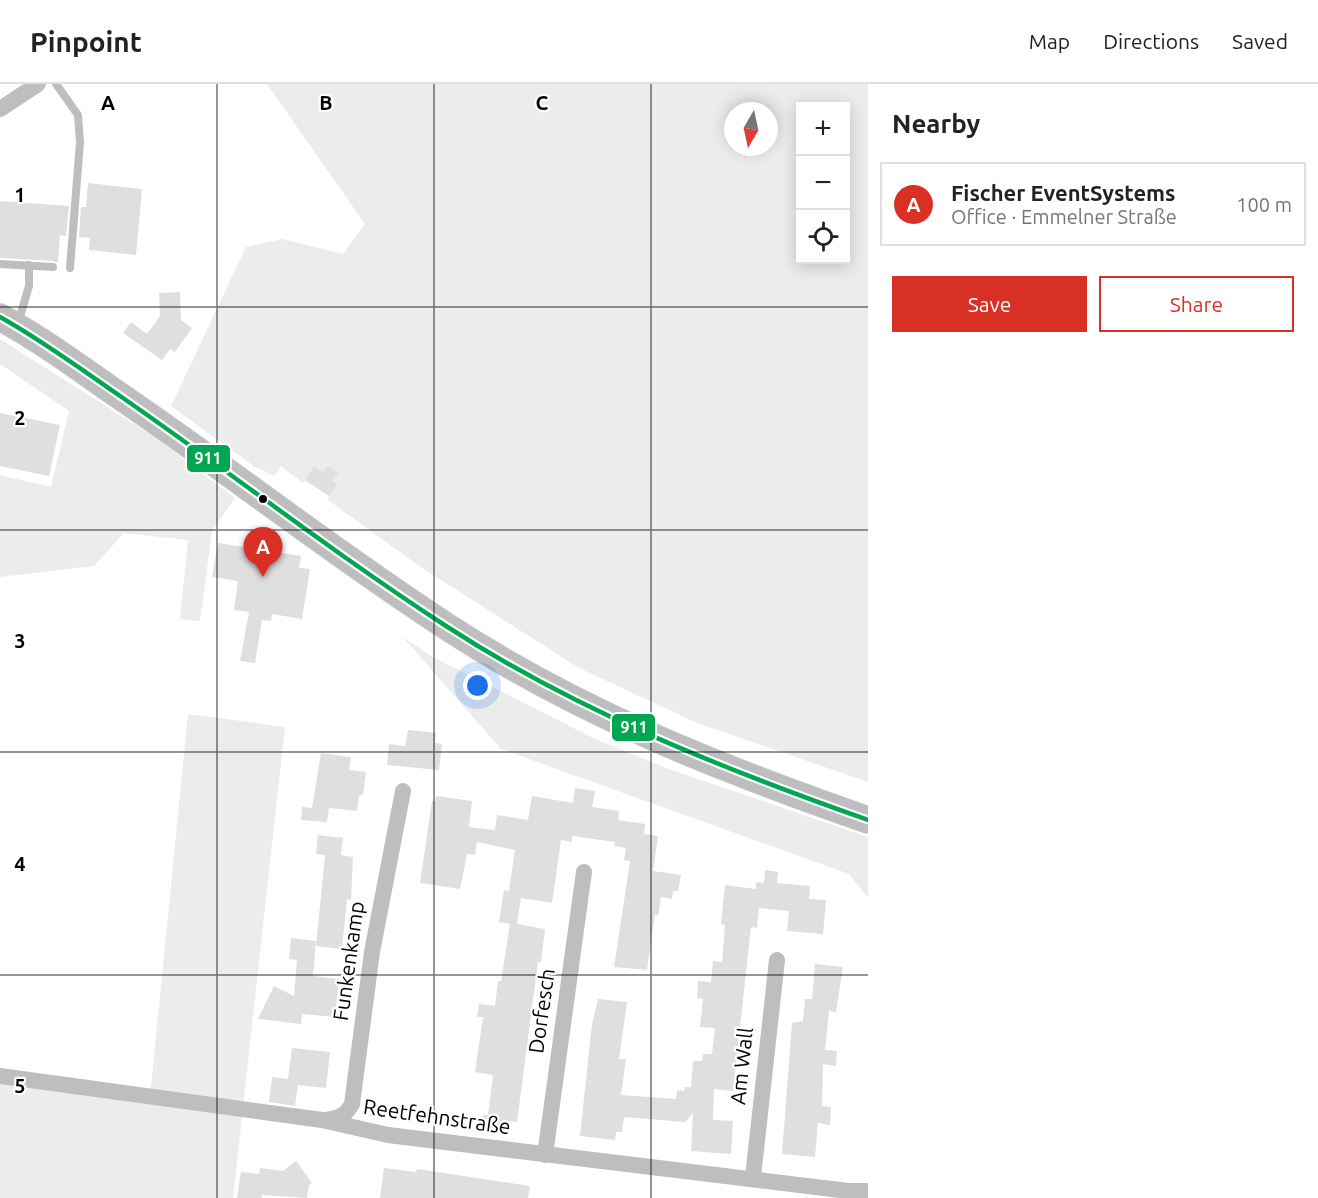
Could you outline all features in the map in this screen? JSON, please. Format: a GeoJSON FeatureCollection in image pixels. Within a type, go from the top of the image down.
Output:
{"type":"FeatureCollection","features":[{"type":"Feature","properties":{"kind":"main road"},"geometry":{"type":"LineString","coordinates":[[8,322],[178,436],[397,592],[514,669],[654,739],[754,780],[868,820]]}},
{"type":"Feature","properties":{"kind":"street"},"geometry":{"type":"LineString","coordinates":[[0,109],[38,84]]}},
{"type":"Feature","properties":{"kind":"street","name":"Funkenkamp"},"geometry":{"type":"LineString","coordinates":[[322,1120],[340,1118],[346,1114],[352,1104],[372,952],[403,791]]}},
{"type":"Feature","properties":{"kind":"street","name":"Dorfesch"},"geometry":{"type":"LineString","coordinates":[[545,1155],[584,872]]}},
{"type":"Feature","properties":{"kind":"street","name":"Am Wall"},"geometry":{"type":"LineString","coordinates":[[753,1177],[777,960]]}},
{"type":"Feature","properties":{"kind":"street","name":"Reetfehnstraße"},"geometry":{"type":"LineString","coordinates":[[0,1076],[322,1120],[387,1135],[545,1155],[753,1177],[848,1191],[868,1191]]}},
{"type":"Feature","properties":{"kind":"lane"},"geometry":{"type":"LineString","coordinates":[[56,84],[78,115],[80,142],[70,268]]}},
{"type":"Feature","properties":{"kind":"lane"},"geometry":{"type":"LineString","coordinates":[[0,264],[53,267]]}},
{"type":"Feature","properties":{"kind":"lane"},"geometry":{"type":"LineString","coordinates":[[8,322],[27,297],[29,265]]}},
{"type":"Feature","properties":{"kind":"shaded area"},"geometry":{"type":"Polygon","coordinates":[[[267,84],[868,84],[868,782],[697,723],[579,668],[419,566],[328,500],[329,496],[305,480],[303,483],[281,466],[274,476],[255,467],[171,406],[246,247],[282,239],[343,254],[365,224],[267,84]]]}},
{"type":"Feature","properties":{"kind":"shaded area"},"geometry":{"type":"Polygon","coordinates":[[[0,339],[153,436],[235,498],[212,531],[200,621],[180,619],[188,540],[124,533],[94,566],[0,577],[0,475],[51,487],[69,411],[0,364],[0,339]]]}},
{"type":"Feature","properties":{"kind":"shaded area"},"geometry":{"type":"Polygon","coordinates":[[[403,637],[431,656],[593,738],[666,768],[868,837],[868,898],[849,874],[501,749],[403,637]]]}},
{"type":"Feature","properties":{"kind":"shaded area"},"geometry":{"type":"Polygon","coordinates":[[[188,714],[285,727],[233,1198],[0,1198],[0,1076],[150,1097],[188,714]]]}},
{"type":"Feature","properties":{"kind":"building"},"geometry":{"type":"Polygon","coordinates":[[[88,183],[142,189],[136,255],[89,250],[90,238],[79,237],[81,207],[86,207],[88,183]]]}},
{"type":"Feature","properties":{"kind":"building"},"geometry":{"type":"Polygon","coordinates":[[[0,201],[69,206],[66,236],[60,235],[58,263],[0,258],[0,201]]]}},
{"type":"Feature","properties":{"kind":"building"},"geometry":{"type":"Polygon","coordinates":[[[180,292],[181,320],[192,328],[175,352],[170,349],[162,360],[123,333],[131,322],[147,334],[160,316],[159,293],[180,292]]]}},
{"type":"Feature","properties":{"kind":"building"},"geometry":{"type":"Polygon","coordinates":[[[0,413],[60,425],[49,476],[0,466],[0,413]]]}},
{"type":"Feature","properties":{"kind":"building"},"geometry":{"type":"Polygon","coordinates":[[[314,466],[323,472],[327,466],[338,473],[333,481],[337,484],[329,496],[305,480],[314,466]]]}},
{"type":"Feature","properties":{"kind":"building"},"geometry":{"type":"Polygon","coordinates":[[[218,543],[301,556],[299,568],[310,569],[302,619],[272,614],[271,621],[262,620],[255,663],[240,661],[249,612],[234,610],[238,581],[212,577],[218,543]]]}},
{"type":"Feature","properties":{"kind":"building"},"geometry":{"type":"Polygon","coordinates":[[[408,730],[436,733],[435,743],[442,744],[439,770],[387,765],[389,744],[405,746],[408,730]]]}},
{"type":"Feature","properties":{"kind":"building"},"geometry":{"type":"Polygon","coordinates":[[[321,753],[351,757],[349,770],[366,772],[363,795],[359,795],[357,811],[329,808],[327,822],[301,820],[302,807],[312,808],[321,753]]]}},
{"type":"Feature","properties":{"kind":"building"},"geometry":{"type":"Polygon","coordinates":[[[575,788],[595,791],[592,807],[619,811],[618,820],[645,824],[644,834],[658,836],[653,871],[681,875],[678,891],[673,891],[672,899],[661,897],[658,916],[655,914],[647,970],[614,967],[630,861],[624,860],[626,848],[614,846],[615,842],[572,836],[572,842],[561,840],[552,903],[521,898],[517,924],[545,929],[541,962],[538,962],[517,1122],[509,1121],[508,1133],[481,1130],[483,1115],[488,1115],[493,1075],[475,1072],[483,1017],[477,1017],[479,1004],[495,1006],[498,981],[501,981],[510,924],[499,922],[504,890],[509,891],[515,850],[477,842],[475,855],[467,854],[460,889],[420,883],[432,801],[435,801],[436,796],[472,801],[469,827],[495,830],[497,815],[528,820],[532,796],[573,803],[575,788]]]}},
{"type":"Feature","properties":{"kind":"building"},"geometry":{"type":"Polygon","coordinates":[[[318,835],[343,838],[341,855],[353,857],[351,900],[347,899],[342,949],[316,946],[325,855],[316,854],[318,835]]]}},
{"type":"Feature","properties":{"kind":"building"},"geometry":{"type":"Polygon","coordinates":[[[765,870],[778,872],[777,883],[810,886],[809,899],[826,900],[823,934],[787,931],[789,911],[759,908],[757,928],[751,927],[733,1091],[714,1089],[713,1120],[733,1121],[731,1154],[691,1151],[693,1113],[685,1122],[624,1117],[622,1132],[616,1132],[615,1140],[580,1136],[592,1024],[598,999],[627,1002],[619,1059],[626,1059],[621,1095],[676,1099],[677,1090],[684,1091],[685,1087],[691,1087],[693,1061],[702,1061],[703,1054],[712,1054],[715,1028],[700,1027],[703,999],[697,998],[698,981],[711,982],[713,961],[722,962],[725,925],[721,924],[725,885],[756,889],[756,882],[764,883],[765,870]]]}},
{"type":"Feature","properties":{"kind":"building"},"geometry":{"type":"Polygon","coordinates":[[[291,938],[316,941],[313,976],[339,979],[335,1017],[302,1014],[301,1024],[258,1019],[274,986],[294,996],[297,960],[289,959],[291,938]]]}},
{"type":"Feature","properties":{"kind":"building"},"geometry":{"type":"Polygon","coordinates":[[[815,964],[843,967],[836,1012],[829,1011],[825,1050],[837,1051],[836,1066],[823,1064],[822,1106],[831,1107],[830,1125],[818,1123],[815,1157],[782,1154],[792,1023],[803,1021],[805,999],[812,999],[815,964]]]}},
{"type":"Feature","properties":{"kind":"building"},"geometry":{"type":"Polygon","coordinates":[[[292,1048],[330,1052],[326,1088],[298,1085],[295,1106],[269,1102],[272,1077],[288,1079],[292,1048]]]}},
{"type":"Feature","properties":{"kind":"building"},"geometry":{"type":"Polygon","coordinates":[[[296,1161],[312,1183],[309,1185],[307,1198],[262,1195],[262,1198],[237,1198],[241,1172],[259,1174],[260,1168],[283,1171],[296,1161]]]}},
{"type":"Feature","properties":{"kind":"building"},"geometry":{"type":"Polygon","coordinates":[[[384,1168],[416,1172],[417,1169],[530,1186],[528,1198],[380,1198],[384,1168]]]}},
{"type":"Feature","properties":{"kind":"transit line","name":"911"},"geometry":{"type":"LineString","coordinates":[[0,317],[123,398],[405,599],[496,657],[598,711],[651,735],[758,780],[868,820]]}},
{"type":"Feature","properties":{"kind":"place","name":"Fischer EventSystems"},"geometry":{"type":"Point","coordinates":[263,577]}}]}
